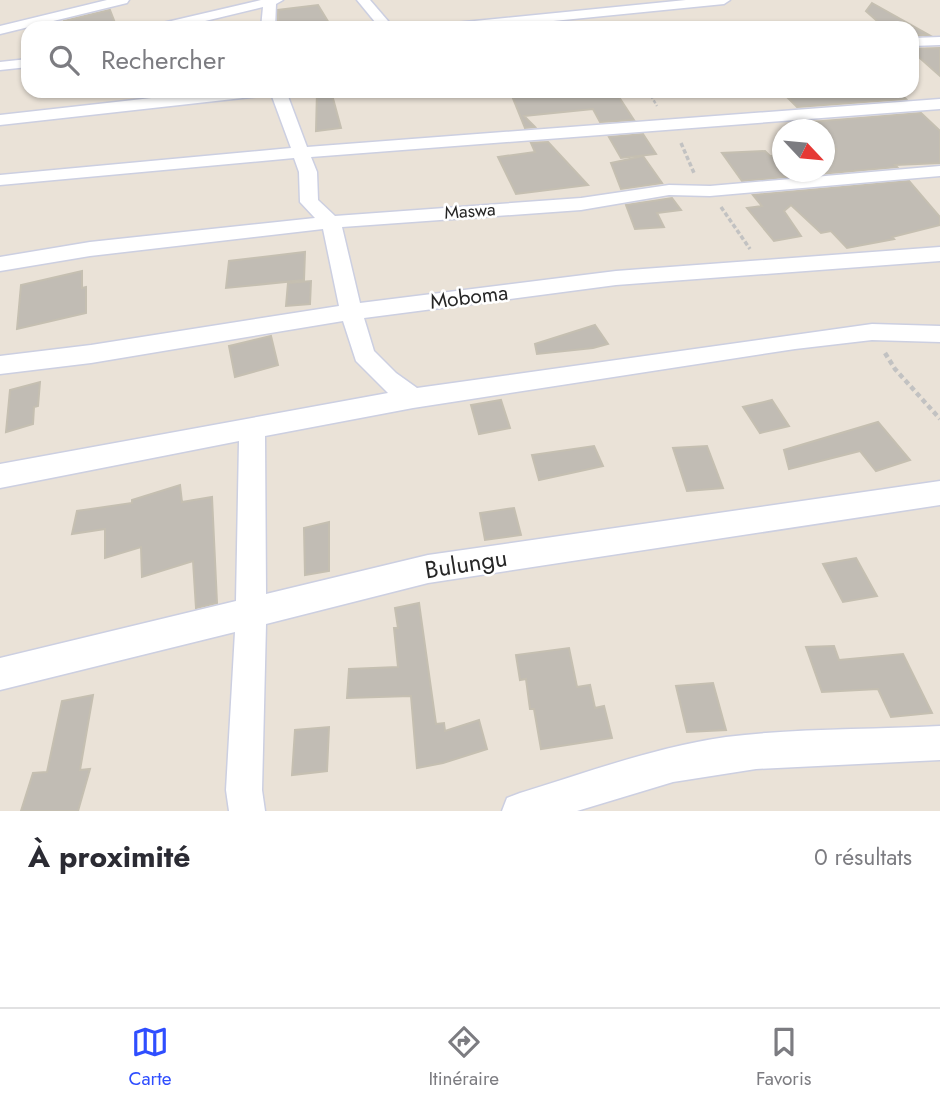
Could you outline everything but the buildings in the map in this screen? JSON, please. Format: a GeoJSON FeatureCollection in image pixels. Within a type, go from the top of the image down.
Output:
{"type":"FeatureCollection","features":[{"type":"Feature","properties":{"kind":"street"},"geometry":{"type":"LineString","coordinates":[[37,21],[122,0]]}},
{"type":"Feature","properties":{"kind":"street"},"geometry":{"type":"LineString","coordinates":[[187,21],[272,0],[269,21]]}},
{"type":"Feature","properties":{"kind":"street"},"geometry":{"type":"LineString","coordinates":[[365,1],[383,0]]}},
{"type":"Feature","properties":{"kind":"street"},"geometry":{"type":"LineString","coordinates":[[514,21],[724,0]]}},
{"type":"Feature","properties":{"kind":"street"},"geometry":{"type":"LineString","coordinates":[[365,1],[381,21]]}},
{"type":"Feature","properties":{"kind":"street"},"geometry":{"type":"LineString","coordinates":[[0,30],[21,25]]}},
{"type":"Feature","properties":{"kind":"street"},"geometry":{"type":"LineString","coordinates":[[919,42],[940,41]]}},
{"type":"Feature","properties":{"kind":"street"},"geometry":{"type":"LineString","coordinates":[[0,120],[190,98]]}},
{"type":"Feature","properties":{"kind":"street"},"geometry":{"type":"LineString","coordinates":[[281,98],[308,172],[309,202],[331,222],[351,312],[364,355],[388,380],[413,398]]}},
{"type":"Feature","properties":{"kind":"street"},"geometry":{"type":"LineString","coordinates":[[0,180],[301,152],[940,104]]}},
{"type":"Feature","properties":{"kind":"street","name":"Maswa"},"geometry":{"type":"LineString","coordinates":[[0,264],[90,249],[331,222],[581,204],[670,190],[710,191],[940,171]]}},
{"type":"Feature","properties":{"kind":"street","name":"Moboma"},"geometry":{"type":"LineString","coordinates":[[0,365],[91,354],[351,312],[616,278],[940,254]]}},
{"type":"Feature","properties":{"kind":"street"},"geometry":{"type":"LineString","coordinates":[[0,476],[413,398],[796,341],[872,332],[940,334]]}},
{"type":"Feature","properties":{"kind":"street"},"geometry":{"type":"LineString","coordinates":[[247,811],[244,790],[251,612],[252,427]]}},
{"type":"Feature","properties":{"kind":"street","name":"Bulungu"},"geometry":{"type":"LineString","coordinates":[[0,674],[428,569],[940,493]]}},
{"type":"Feature","properties":{"kind":"street"},"geometry":{"type":"LineString","coordinates":[[520,811],[694,760],[779,748],[879,747],[940,743]]}},
{"type":"Feature","properties":{"kind":"path"},"geometry":{"type":"LineString","coordinates":[[872,332],[895,369],[940,419]]}}]}
